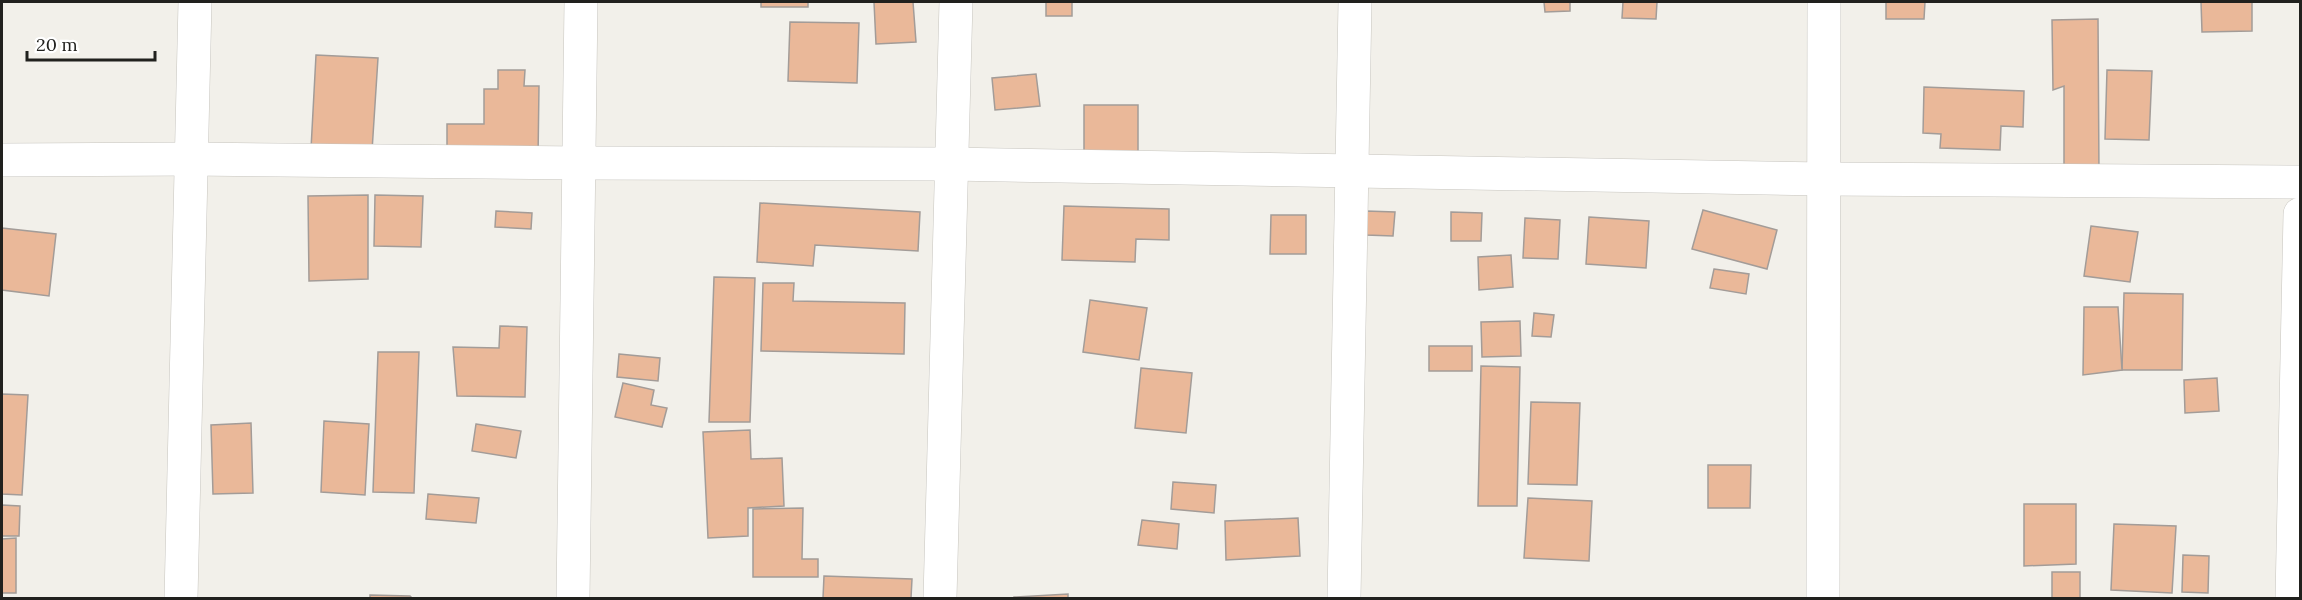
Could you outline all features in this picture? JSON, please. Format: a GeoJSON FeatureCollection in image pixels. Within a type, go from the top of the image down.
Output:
{"type":"FeatureCollection","features":[{"type":"Feature","properties":{"kind":"street"},"geometry":{"type":"LineString","coordinates":[[181,598],[195,2]]}},
{"type":"Feature","properties":{"kind":"street"},"geometry":{"type":"LineString","coordinates":[[573,598],[581,2]]}},
{"type":"Feature","properties":{"kind":"street"},"geometry":{"type":"LineString","coordinates":[[940,598],[956,2]]}},
{"type":"Feature","properties":{"kind":"street"},"geometry":{"type":"LineString","coordinates":[[1344,598],[1355,2]]}},
{"type":"Feature","properties":{"kind":"street"},"geometry":{"type":"LineString","coordinates":[[1823,598],[1824,2]]}},
{"type":"Feature","properties":{"kind":"street"},"geometry":{"type":"LineString","coordinates":[[2,160],[192,159],[950,164],[1824,179],[2301,182]]}},
{"type":"Feature","properties":{"kind":"street"},"geometry":{"type":"LineString","coordinates":[[2292,598],[2301,213]]}},
{"type":"Feature","properties":{"kind":"building"},"geometry":{"type":"Polygon","coordinates":[[[761,2],[808,2],[808,7],[761,7],[761,2]]]}},
{"type":"Feature","properties":{"kind":"building"},"geometry":{"type":"Polygon","coordinates":[[[874,2],[913,2],[916,42],[876,44],[874,2]]]}},
{"type":"Feature","properties":{"kind":"building"},"geometry":{"type":"Polygon","coordinates":[[[1046,2],[1072,2],[1072,16],[1046,16],[1046,2]]]}},
{"type":"Feature","properties":{"kind":"building"},"geometry":{"type":"Polygon","coordinates":[[[1544,2],[1570,2],[1570,11],[1545,12],[1544,2]]]}},
{"type":"Feature","properties":{"kind":"building"},"geometry":{"type":"Polygon","coordinates":[[[1623,2],[1657,2],[1656,19],[1622,18],[1623,2]]]}},
{"type":"Feature","properties":{"kind":"building"},"geometry":{"type":"Polygon","coordinates":[[[1886,2],[1925,2],[1924,19],[1886,19],[1886,2]]]}},
{"type":"Feature","properties":{"kind":"building"},"geometry":{"type":"Polygon","coordinates":[[[2201,2],[2252,2],[2252,31],[2202,32],[2201,2]]]}},
{"type":"Feature","properties":{"kind":"building"},"geometry":{"type":"Polygon","coordinates":[[[2098,19],[2099,175],[2064,176],[2064,86],[2053,90],[2052,20],[2098,19]]]}},
{"type":"Feature","properties":{"kind":"building"},"geometry":{"type":"Polygon","coordinates":[[[790,22],[859,23],[857,83],[788,81],[790,22]]]}},
{"type":"Feature","properties":{"kind":"building"},"geometry":{"type":"Polygon","coordinates":[[[316,55],[378,58],[372,151],[311,149],[316,55]]]}},
{"type":"Feature","properties":{"kind":"building"},"geometry":{"type":"Polygon","coordinates":[[[498,70],[525,70],[524,86],[539,86],[538,159],[447,159],[447,124],[484,124],[484,89],[498,89],[498,70]]]}},
{"type":"Feature","properties":{"kind":"building"},"geometry":{"type":"Polygon","coordinates":[[[2107,70],[2152,71],[2149,140],[2105,139],[2107,70]]]}},
{"type":"Feature","properties":{"kind":"building"},"geometry":{"type":"Polygon","coordinates":[[[1036,74],[1040,106],[995,110],[992,78],[1036,74]]]}},
{"type":"Feature","properties":{"kind":"building"},"geometry":{"type":"Polygon","coordinates":[[[1924,87],[2024,91],[2023,127],[2001,126],[2000,150],[1940,148],[1941,134],[1923,133],[1924,87]]]}},
{"type":"Feature","properties":{"kind":"building"},"geometry":{"type":"Polygon","coordinates":[[[1084,105],[1138,105],[1138,155],[1084,155],[1084,105]]]}},
{"type":"Feature","properties":{"kind":"building"},"geometry":{"type":"Polygon","coordinates":[[[368,195],[368,279],[309,281],[308,196],[368,195]]]}},
{"type":"Feature","properties":{"kind":"building"},"geometry":{"type":"Polygon","coordinates":[[[375,195],[423,196],[421,247],[374,246],[375,195]]]}},
{"type":"Feature","properties":{"kind":"building"},"geometry":{"type":"Polygon","coordinates":[[[760,203],[920,212],[918,251],[815,245],[813,266],[757,262],[760,203]]]}},
{"type":"Feature","properties":{"kind":"building"},"geometry":{"type":"Polygon","coordinates":[[[1064,206],[1169,209],[1169,240],[1136,239],[1135,262],[1062,260],[1064,206]]]}},
{"type":"Feature","properties":{"kind":"building"},"geometry":{"type":"Polygon","coordinates":[[[1703,210],[1777,230],[1767,269],[1692,249],[1703,210]]]}},
{"type":"Feature","properties":{"kind":"building"},"geometry":{"type":"Polygon","coordinates":[[[496,211],[532,213],[531,229],[495,227],[496,211]]]}},
{"type":"Feature","properties":{"kind":"building"},"geometry":{"type":"Polygon","coordinates":[[[1366,211],[1395,212],[1393,236],[1366,235],[1366,211]]]}},
{"type":"Feature","properties":{"kind":"building"},"geometry":{"type":"Polygon","coordinates":[[[1451,212],[1482,213],[1481,241],[1451,241],[1451,212]]]}},
{"type":"Feature","properties":{"kind":"building"},"geometry":{"type":"Polygon","coordinates":[[[1271,215],[1306,215],[1306,254],[1270,254],[1271,215]]]}},
{"type":"Feature","properties":{"kind":"building"},"geometry":{"type":"Polygon","coordinates":[[[1589,217],[1649,221],[1646,268],[1586,264],[1589,217]]]}},
{"type":"Feature","properties":{"kind":"building"},"geometry":{"type":"Polygon","coordinates":[[[1525,218],[1560,220],[1558,259],[1523,258],[1525,218]]]}},
{"type":"Feature","properties":{"kind":"building"},"geometry":{"type":"Polygon","coordinates":[[[2091,226],[2138,232],[2130,282],[2084,276],[2091,226]]]}},
{"type":"Feature","properties":{"kind":"building"},"geometry":{"type":"Polygon","coordinates":[[[2,228],[56,234],[49,296],[2,290],[2,228]]]}},
{"type":"Feature","properties":{"kind":"building"},"geometry":{"type":"Polygon","coordinates":[[[1511,255],[1513,287],[1479,290],[1478,257],[1511,255]]]}},
{"type":"Feature","properties":{"kind":"building"},"geometry":{"type":"Polygon","coordinates":[[[1714,269],[1749,274],[1746,294],[1710,288],[1714,269]]]}},
{"type":"Feature","properties":{"kind":"building"},"geometry":{"type":"Polygon","coordinates":[[[714,277],[755,278],[750,422],[709,422],[714,277]]]}},
{"type":"Feature","properties":{"kind":"building"},"geometry":{"type":"Polygon","coordinates":[[[763,283],[794,283],[793,301],[905,303],[904,354],[761,351],[763,283]]]}},
{"type":"Feature","properties":{"kind":"building"},"geometry":{"type":"Polygon","coordinates":[[[2124,293],[2183,294],[2182,370],[2122,370],[2124,293]]]}},
{"type":"Feature","properties":{"kind":"building"},"geometry":{"type":"Polygon","coordinates":[[[1090,300],[1147,308],[1139,360],[1083,352],[1090,300]]]}},
{"type":"Feature","properties":{"kind":"building"},"geometry":{"type":"Polygon","coordinates":[[[2084,307],[2118,307],[2122,370],[2083,375],[2084,307]]]}},
{"type":"Feature","properties":{"kind":"building"},"geometry":{"type":"Polygon","coordinates":[[[1534,313],[1554,315],[1551,337],[1532,336],[1534,313]]]}},
{"type":"Feature","properties":{"kind":"building"},"geometry":{"type":"Polygon","coordinates":[[[1520,321],[1521,356],[1482,357],[1481,322],[1520,321]]]}},
{"type":"Feature","properties":{"kind":"building"},"geometry":{"type":"Polygon","coordinates":[[[500,326],[527,327],[525,397],[457,396],[453,347],[499,348],[500,326]]]}},
{"type":"Feature","properties":{"kind":"building"},"geometry":{"type":"Polygon","coordinates":[[[1429,346],[1472,346],[1472,371],[1429,371],[1429,346]]]}},
{"type":"Feature","properties":{"kind":"building"},"geometry":{"type":"Polygon","coordinates":[[[378,352],[419,352],[414,493],[373,492],[378,352]]]}},
{"type":"Feature","properties":{"kind":"building"},"geometry":{"type":"Polygon","coordinates":[[[619,354],[660,358],[658,381],[617,377],[619,354]]]}},
{"type":"Feature","properties":{"kind":"building"},"geometry":{"type":"Polygon","coordinates":[[[1481,366],[1520,367],[1517,506],[1478,506],[1481,366]]]}},
{"type":"Feature","properties":{"kind":"building"},"geometry":{"type":"Polygon","coordinates":[[[1141,368],[1192,373],[1186,433],[1135,428],[1141,368]]]}},
{"type":"Feature","properties":{"kind":"building"},"geometry":{"type":"Polygon","coordinates":[[[2217,378],[2219,411],[2185,413],[2184,380],[2217,378]]]}},
{"type":"Feature","properties":{"kind":"building"},"geometry":{"type":"Polygon","coordinates":[[[623,383],[654,390],[651,405],[667,408],[662,427],[615,417],[623,383]]]}},
{"type":"Feature","properties":{"kind":"building"},"geometry":{"type":"Polygon","coordinates":[[[2,394],[28,395],[22,495],[2,494],[2,394]]]}},
{"type":"Feature","properties":{"kind":"building"},"geometry":{"type":"Polygon","coordinates":[[[1531,402],[1580,403],[1577,485],[1528,484],[1531,402]]]}},
{"type":"Feature","properties":{"kind":"building"},"geometry":{"type":"Polygon","coordinates":[[[324,421],[369,424],[365,495],[321,492],[324,421]]]}},
{"type":"Feature","properties":{"kind":"building"},"geometry":{"type":"Polygon","coordinates":[[[251,423],[253,493],[213,494],[211,425],[251,423]]]}},
{"type":"Feature","properties":{"kind":"building"},"geometry":{"type":"Polygon","coordinates":[[[476,424],[521,431],[516,458],[472,451],[476,424]]]}},
{"type":"Feature","properties":{"kind":"building"},"geometry":{"type":"Polygon","coordinates":[[[750,430],[751,459],[782,458],[784,506],[748,508],[748,536],[708,538],[703,432],[750,430]]]}},
{"type":"Feature","properties":{"kind":"building"},"geometry":{"type":"Polygon","coordinates":[[[1708,465],[1751,465],[1750,508],[1708,508],[1708,465]]]}},
{"type":"Feature","properties":{"kind":"building"},"geometry":{"type":"Polygon","coordinates":[[[1173,482],[1216,485],[1214,513],[1171,509],[1173,482]]]}},
{"type":"Feature","properties":{"kind":"building"},"geometry":{"type":"Polygon","coordinates":[[[428,494],[479,498],[476,523],[426,519],[428,494]]]}},
{"type":"Feature","properties":{"kind":"building"},"geometry":{"type":"Polygon","coordinates":[[[1528,498],[1592,501],[1589,561],[1524,558],[1528,498]]]}},
{"type":"Feature","properties":{"kind":"building"},"geometry":{"type":"Polygon","coordinates":[[[2024,504],[2076,504],[2076,564],[2024,566],[2024,504]]]}},
{"type":"Feature","properties":{"kind":"building"},"geometry":{"type":"Polygon","coordinates":[[[2,505],[20,506],[19,536],[2,536],[2,505]]]}},
{"type":"Feature","properties":{"kind":"building"},"geometry":{"type":"Polygon","coordinates":[[[803,508],[802,559],[818,559],[818,577],[753,577],[753,509],[803,508]]]}},
{"type":"Feature","properties":{"kind":"building"},"geometry":{"type":"Polygon","coordinates":[[[1298,518],[1300,556],[1226,560],[1225,521],[1298,518]]]}},
{"type":"Feature","properties":{"kind":"building"},"geometry":{"type":"Polygon","coordinates":[[[1142,520],[1179,524],[1177,549],[1138,545],[1142,520]]]}},
{"type":"Feature","properties":{"kind":"building"},"geometry":{"type":"Polygon","coordinates":[[[2114,524],[2176,526],[2172,593],[2111,590],[2114,524]]]}},
{"type":"Feature","properties":{"kind":"building"},"geometry":{"type":"Polygon","coordinates":[[[16,538],[16,593],[2,593],[2,539],[16,538]]]}},
{"type":"Feature","properties":{"kind":"building"},"geometry":{"type":"Polygon","coordinates":[[[2183,555],[2209,556],[2208,593],[2182,592],[2183,555]]]}},
{"type":"Feature","properties":{"kind":"building"},"geometry":{"type":"Polygon","coordinates":[[[2052,572],[2080,572],[2080,598],[2052,598],[2052,572]]]}},
{"type":"Feature","properties":{"kind":"building"},"geometry":{"type":"Polygon","coordinates":[[[824,576],[912,579],[911,598],[823,598],[824,576]]]}},
{"type":"Feature","properties":{"kind":"building"},"geometry":{"type":"Polygon","coordinates":[[[1068,594],[1068,598],[1014,598],[1014,597],[1068,594]]]}},
{"type":"Feature","properties":{"kind":"building"},"geometry":{"type":"Polygon","coordinates":[[[370,595],[410,596],[412,598],[370,598],[370,595]]]}}]}
